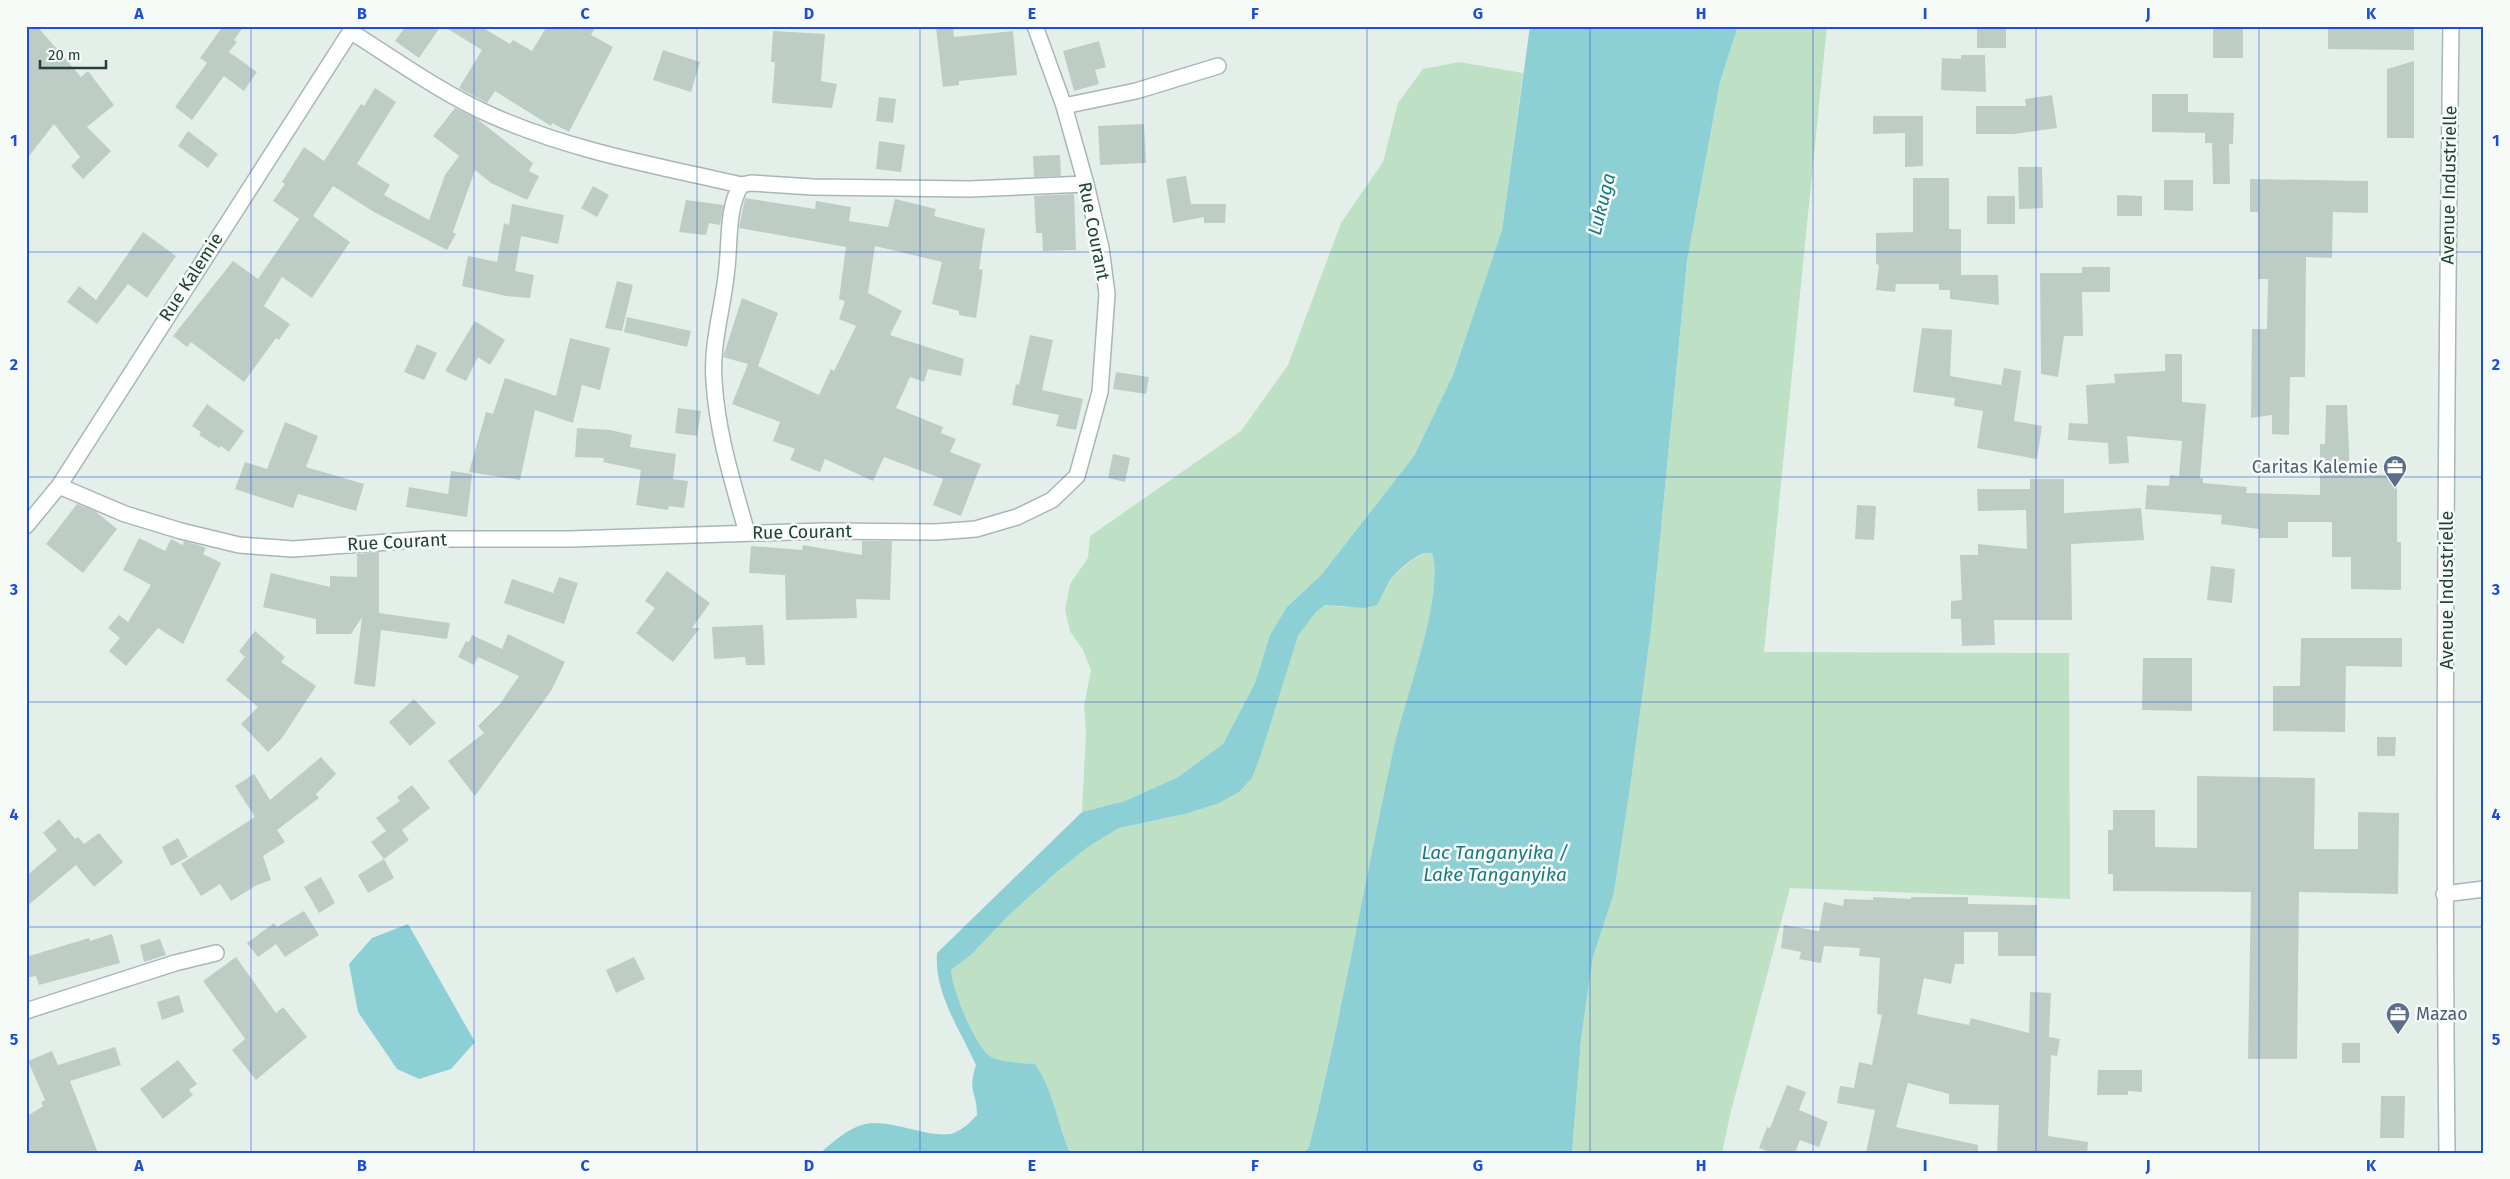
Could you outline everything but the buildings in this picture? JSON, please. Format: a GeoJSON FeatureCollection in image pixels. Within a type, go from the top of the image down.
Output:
{"type":"FeatureCollection","features":[{"type":"Feature","properties":{"kind":"street","name":"Rue Courant"},"geometry":{"type":"LineString","coordinates":[[59,486],[125,514],[182,531],[239,545],[293,549],[430,539],[570,539],[867,531],[936,532],[976,529],[1017,517],[1052,500],[1077,476],[1100,392],[1107,294],[1101,248],[1086,184],[1064,106],[1035,26]]}},
{"type":"Feature","properties":{"kind":"street","name":"Avenue Industrielle"},"geometry":{"type":"LineString","coordinates":[[2447,1153],[2444,894],[2451,26]]}},
{"type":"Feature","properties":{"kind":"street"},"geometry":{"type":"LineString","coordinates":[[352,29],[425,79],[493,116],[567,144],[741,185],[751,183],[813,187],[969,189],[1086,184]]}},
{"type":"Feature","properties":{"kind":"street","name":"Rue Kalemie"},"geometry":{"type":"LineString","coordinates":[[26,526],[59,486],[352,29]]}},
{"type":"Feature","properties":{"kind":"street"},"geometry":{"type":"LineString","coordinates":[[1064,106],[1136,91],[1218,66]]}},
{"type":"Feature","properties":{"kind":"street"},"geometry":{"type":"LineString","coordinates":[[741,185],[734,197],[727,274],[716,335],[714,380],[724,451],[747,533]]}},
{"type":"Feature","properties":{"kind":"street"},"geometry":{"type":"LineString","coordinates":[[2444,894],[2484,889]]}},
{"type":"Feature","properties":{"kind":"street"},"geometry":{"type":"LineString","coordinates":[[26,1012],[59,999],[175,963],[216,953]]}},
{"type":"Feature","properties":{"kind":"green space"},"geometry":{"type":"Polygon","coordinates":[[[1738,26],[1827,26],[1764,652],[2069,653],[2070,899],[1790,888],[1730,1115],[1722,1153],[1572,1153],[1581,1039],[1593,957],[1614,893],[1652,621],[1687,261],[1720,82],[1738,26]]]}},
{"type":"Feature","properties":{"kind":"green space"},"geometry":{"type":"Polygon","coordinates":[[[1459,62],[1523,73],[1502,230],[1453,375],[1414,456],[1322,574],[1286,608],[1270,635],[1255,683],[1223,744],[1178,777],[1125,801],[1082,812],[1086,733],[1084,706],[1091,670],[1083,650],[1070,631],[1065,609],[1070,584],[1088,558],[1090,536],[1241,431],[1288,365],[1341,223],[1383,162],[1398,103],[1423,69],[1459,62]]]}},
{"type":"Feature","properties":{"kind":"green space"},"geometry":{"type":"Polygon","coordinates":[[[1428,552],[1432,553],[1435,572],[1428,622],[1422,650],[1393,751],[1332,1048],[1309,1147],[1305,1153],[1070,1153],[1047,1085],[1035,1064],[997,1059],[986,1052],[972,1031],[960,1004],[955,991],[951,970],[971,955],[1008,916],[1088,847],[1119,828],[1185,814],[1217,804],[1268,729],[1298,636],[1316,612],[1325,605],[1344,607],[1377,605],[1394,575],[1414,559],[1428,552]]]}},
{"type":"Feature","properties":{"kind":"water","name":"Lac Tanganyika / Lake Tanganyika"},"geometry":{"type":"Polygon","coordinates":[[[1530,26],[1738,26],[1720,82],[1687,261],[1652,621],[1614,893],[1593,957],[1581,1039],[1572,1153],[1305,1153],[1309,1147],[1332,1048],[1393,751],[1428,622],[1433,595],[1434,572],[1432,553],[1428,553],[1412,559],[1395,574],[1377,605],[1365,608],[1325,605],[1316,612],[1298,636],[1260,757],[1252,778],[1239,792],[1217,804],[1185,814],[1119,828],[1088,847],[1008,916],[971,955],[951,970],[960,1005],[979,1044],[986,1053],[997,1059],[1035,1064],[1047,1085],[1070,1153],[820,1153],[847,1132],[865,1124],[888,1124],[937,1134],[948,1134],[962,1129],[977,1115],[972,1087],[976,1065],[944,997],[937,968],[937,953],[1082,812],[1125,801],[1178,777],[1223,744],[1255,683],[1270,635],[1286,608],[1322,574],[1414,456],[1453,375],[1502,230],[1530,26]]]}},
{"type":"Feature","properties":{"kind":"water"},"geometry":{"type":"Polygon","coordinates":[[[408,924],[475,1042],[451,1069],[419,1079],[397,1069],[358,1012],[349,964],[372,938],[408,924]]]}},
{"type":"Feature","properties":{"kind":"place","name":"Caritas Kalemie"},"geometry":{"type":"Point","coordinates":[2395,488]}},
{"type":"Feature","properties":{"kind":"place","name":"Mazao"},"geometry":{"type":"Point","coordinates":[2398,1035]}},
{"type":"Feature","properties":{"kind":"water label","name":"Lukuga"},"geometry":{"type":"Point","coordinates":[1601,204]}}]}
